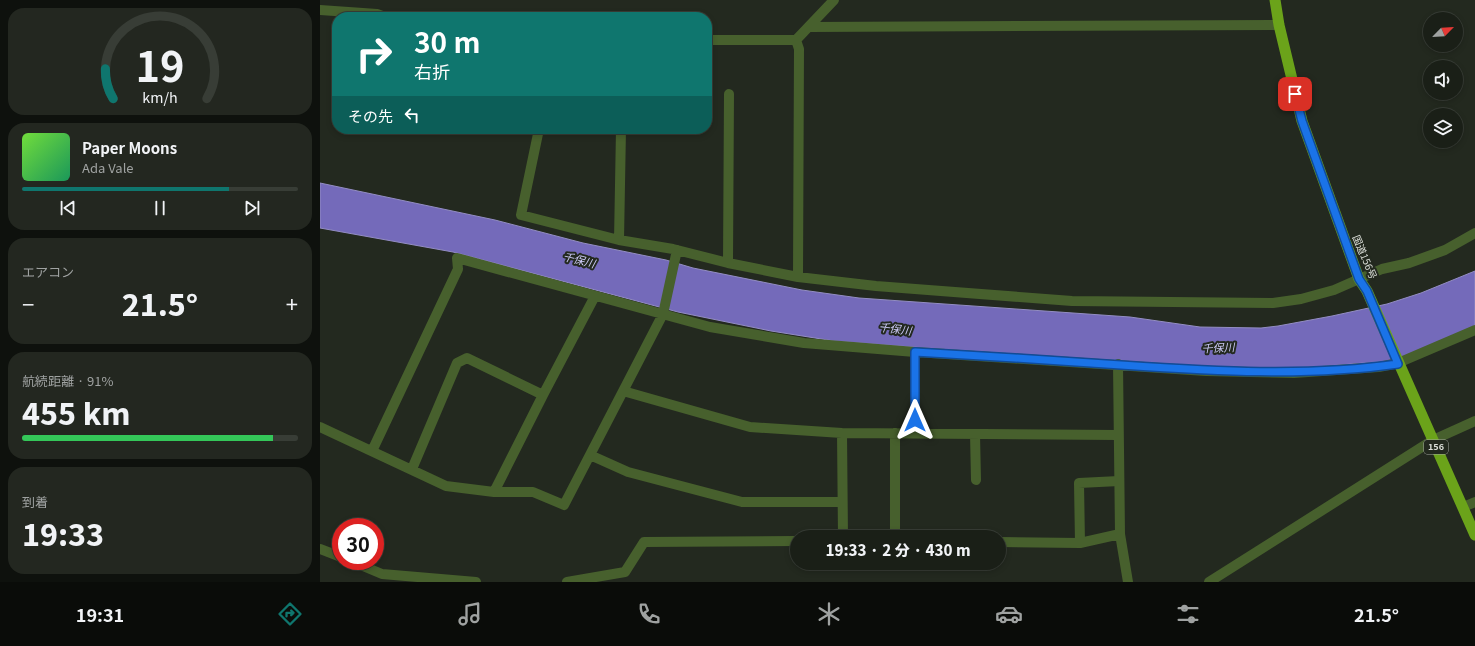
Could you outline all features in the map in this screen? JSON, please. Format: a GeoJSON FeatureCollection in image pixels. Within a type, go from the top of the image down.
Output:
{"type":"FeatureCollection","features":[{"type":"Feature","properties":{"kind":"highway","name":"国道156号"},"geometry":{"type":"LineString","coordinates":[[1275,0],[1279,25],[1302,121],[1359,279],[1367,291],[1475,535]]}},
{"type":"Feature","properties":{"kind":"street"},"geometry":{"type":"LineString","coordinates":[[712,40],[796,40],[834,0]]}},
{"type":"Feature","properties":{"kind":"street"},"geometry":{"type":"LineString","coordinates":[[320,10],[348,12]]}},
{"type":"Feature","properties":{"kind":"street"},"geometry":{"type":"LineString","coordinates":[[810,27],[1279,25]]}},
{"type":"Feature","properties":{"kind":"street"},"geometry":{"type":"LineString","coordinates":[[796,40],[799,49],[798,277]]}},
{"type":"Feature","properties":{"kind":"street"},"geometry":{"type":"LineString","coordinates":[[728,263],[729,94]]}},
{"type":"Feature","properties":{"kind":"street"},"geometry":{"type":"LineString","coordinates":[[538,134],[521,215],[676,255],[728,263],[798,277],[876,286],[1072,301],[1240,304],[1273,303],[1302,299],[1334,290],[1382,269],[1409,263],[1445,250],[1475,233]]}},
{"type":"Feature","properties":{"kind":"street"},"geometry":{"type":"LineString","coordinates":[[618,240],[621,134]]}},
{"type":"Feature","properties":{"kind":"street"},"geometry":{"type":"LineString","coordinates":[[320,427],[446,486],[494,492],[533,492],[564,505],[664,312],[676,255]]}},
{"type":"Feature","properties":{"kind":"street"},"geometry":{"type":"LineString","coordinates":[[372,451],[458,269],[457,258],[595,296],[664,312],[710,327],[804,342],[915,352],[1118,364],[1206,371],[1294,372],[1379,367],[1398,361],[1475,330]]}},
{"type":"Feature","properties":{"kind":"street"},"geometry":{"type":"LineString","coordinates":[[494,492],[595,296]]}},
{"type":"Feature","properties":{"kind":"street"},"geometry":{"type":"LineString","coordinates":[[915,352],[915,434]]}},
{"type":"Feature","properties":{"kind":"street"},"geometry":{"type":"LineString","coordinates":[[412,469],[457,363],[467,358],[543,395]]}},
{"type":"Feature","properties":{"kind":"street"},"geometry":{"type":"LineString","coordinates":[[1118,364],[1120,534],[1128,582]]}},
{"type":"Feature","properties":{"kind":"street"},"geometry":{"type":"LineString","coordinates":[[623,392],[750,427],[842,433],[1118,436]]}},
{"type":"Feature","properties":{"kind":"street"},"geometry":{"type":"LineString","coordinates":[[1208,582],[1433,440],[1475,421]]}},
{"type":"Feature","properties":{"kind":"street"},"geometry":{"type":"LineString","coordinates":[[842,433],[843,530]]}},
{"type":"Feature","properties":{"kind":"street"},"geometry":{"type":"LineString","coordinates":[[895,433],[895,530]]}},
{"type":"Feature","properties":{"kind":"street"},"geometry":{"type":"LineString","coordinates":[[975,434],[976,480]]}},
{"type":"Feature","properties":{"kind":"street"},"geometry":{"type":"LineString","coordinates":[[590,455],[628,472],[742,502],[842,502]]}},
{"type":"Feature","properties":{"kind":"street"},"geometry":{"type":"LineString","coordinates":[[1080,543],[1079,483],[1119,481]]}},
{"type":"Feature","properties":{"kind":"street"},"geometry":{"type":"LineString","coordinates":[[1463,507],[1475,502]]}},
{"type":"Feature","properties":{"kind":"street"},"geometry":{"type":"LineString","coordinates":[[1006,542],[1080,543],[1120,534]]}},
{"type":"Feature","properties":{"kind":"street"},"geometry":{"type":"LineString","coordinates":[[567,582],[625,572],[644,542],[790,542]]}},
{"type":"Feature","properties":{"kind":"street"},"geometry":{"type":"LineString","coordinates":[[320,548],[332,553]]}},
{"type":"Feature","properties":{"kind":"street"},"geometry":{"type":"LineString","coordinates":[[366,570],[380,578],[476,582]]}},
{"type":"Feature","properties":{"kind":"water","name":"千保川"},"geometry":{"type":"Polygon","coordinates":[[[320,183],[495,220],[583,243],[666,260],[693,268],[802,290],[859,298],[1130,317],[1200,327],[1261,328],[1332,316],[1387,304],[1421,293],[1475,271],[1475,328],[1401,360],[1291,369],[1217,367],[1015,355],[834,341],[771,331],[678,312],[453,252],[320,228],[320,183]]]}},
{"type":"Feature","properties":{"kind":"route"},"geometry":{"type":"LineString","coordinates":[[915,420],[915,352],[1206,371],[1294,372],[1379,367],[1398,364],[1367,291],[1359,279],[1302,121],[1295,94]]}}]}
